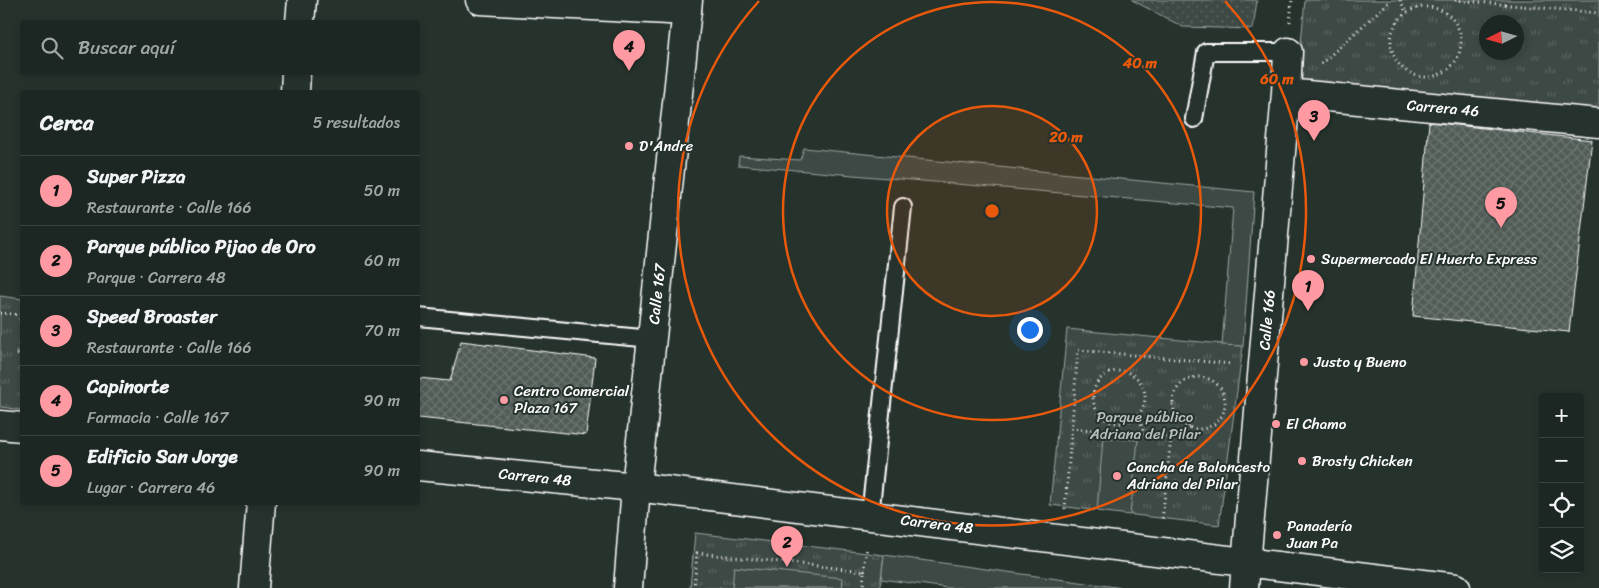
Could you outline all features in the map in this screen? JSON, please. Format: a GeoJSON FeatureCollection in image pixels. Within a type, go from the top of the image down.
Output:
{"type":"FeatureCollection","features":[{"type":"Feature","properties":{"kind":"street"},"geometry":{"type":"LineString","coordinates":[[300,20],[302,0]]}},
{"type":"Feature","properties":{"kind":"street"},"geometry":{"type":"LineString","coordinates":[[480,0],[687,5]]}},
{"type":"Feature","properties":{"kind":"street","name":"Calle 167"},"geometry":{"type":"LineString","coordinates":[[628,588],[636,487],[687,5]]}},
{"type":"Feature","properties":{"kind":"street","name":"Calle 166"},"geometry":{"type":"LineString","coordinates":[[1245,575],[1288,52]]}},
{"type":"Feature","properties":{"kind":"street"},"geometry":{"type":"LineString","coordinates":[[295,90],[296,75]]}},
{"type":"Feature","properties":{"kind":"street","name":"Carrera 46"},"geometry":{"type":"LineString","coordinates":[[1286,93],[1599,123]]}},
{"type":"Feature","properties":{"kind":"street"},"geometry":{"type":"LineString","coordinates":[[0,425],[20,427]]}},
{"type":"Feature","properties":{"kind":"street","name":"Carrera 48"},"geometry":{"type":"LineString","coordinates":[[420,466],[636,487],[870,516],[1245,575],[1456,588]]}},
{"type":"Feature","properties":{"kind":"street"},"geometry":{"type":"LineString","coordinates":[[254,588],[261,505]]}},
{"type":"Feature","properties":{"kind":"lane"},"geometry":{"type":"LineString","coordinates":[[1194,119],[1206,52],[1288,52]]}},
{"type":"Feature","properties":{"kind":"lane"},"geometry":{"type":"LineString","coordinates":[[870,516],[903,207]]}},
{"type":"Feature","properties":{"kind":"lane"},"geometry":{"type":"LineString","coordinates":[[420,317],[652,340]]}},
{"type":"Feature","properties":{"kind":"path"},"geometry":{"type":"LineString","coordinates":[[1286,93],[1306,78],[1391,0]]}},
{"type":"Feature","properties":{"kind":"path"},"geometry":{"type":"LineString","coordinates":[[1400,0],[1406,12]]}},
{"type":"Feature","properties":{"kind":"path"},"geometry":{"type":"LineString","coordinates":[[1455,0],[1599,13]]}},
{"type":"Feature","properties":{"kind":"path"},"geometry":{"type":"LineString","coordinates":[[1427,6],[1438,8],[1455,22],[1461,43],[1453,64],[1445,71],[1434,76],[1413,75],[1396,61],[1390,40],[1398,20],[1406,12],[1427,6]]}},
{"type":"Feature","properties":{"kind":"path"},"geometry":{"type":"LineString","coordinates":[[0,312],[20,315]]}},
{"type":"Feature","properties":{"kind":"path"},"geometry":{"type":"LineString","coordinates":[[1065,512],[1078,350],[1240,365]]}},
{"type":"Feature","properties":{"kind":"path"},"geometry":{"type":"LineString","coordinates":[[1118,371],[1126,372],[1140,382],[1144,390],[1144,399],[1143,407],[1138,415],[1132,420],[1123,423],[1107,421],[1100,416],[1092,400],[1096,384],[1102,377],[1118,371]]}},
{"type":"Feature","properties":{"kind":"path"},"geometry":{"type":"LineString","coordinates":[[1071,428],[1171,438],[1189,427],[1206,429],[1214,425],[1219,419],[1224,411],[1225,403],[1224,394],[1220,387],[1214,381],[1205,377],[1189,379],[1181,384],[1173,398],[1176,416],[1189,427]]}},
{"type":"Feature","properties":{"kind":"path"},"geometry":{"type":"LineString","coordinates":[[1138,415],[1145,436]]}},
{"type":"Feature","properties":{"kind":"path"},"geometry":{"type":"LineString","coordinates":[[1162,529],[1171,438]]}},
{"type":"Feature","properties":{"kind":"path"},"geometry":{"type":"LineString","coordinates":[[694,588],[697,553],[864,571],[862,588]]}},
{"type":"Feature","properties":{"kind":"green space"},"geometry":{"type":"Polygon","coordinates":[[[1132,0],[1257,0],[1253,29],[1183,27],[1132,0]]]}},
{"type":"Feature","properties":{"kind":"green space"},"geometry":{"type":"Polygon","coordinates":[[[1305,0],[1599,0],[1599,116],[1297,86],[1305,0]]]}},
{"type":"Feature","properties":{"kind":"green space"},"geometry":{"type":"Polygon","coordinates":[[[804,148],[1254,192],[1243,346],[1222,345],[1233,208],[738,165],[739,156],[800,160],[804,148]]]}},
{"type":"Feature","properties":{"kind":"green space"},"geometry":{"type":"Polygon","coordinates":[[[0,296],[20,299],[20,410],[0,407],[0,296]]]}},
{"type":"Feature","properties":{"kind":"green space","name":"Parque público Adriana del Pilar"},"geometry":{"type":"Polygon","coordinates":[[[1067,329],[1243,346],[1219,525],[1050,505],[1067,329]]]}},
{"type":"Feature","properties":{"kind":"green space","name":"Cancha de Baloncesto Adriana del Pilar"},"geometry":{"type":"Polygon","coordinates":[[[1103,438],[1138,440],[1130,515],[1097,511],[1103,438]]]}},
{"type":"Feature","properties":{"kind":"green space"},"geometry":{"type":"Polygon","coordinates":[[[695,533],[884,555],[880,588],[690,588],[695,533]]]}},
{"type":"Feature","properties":{"kind":"green space"},"geometry":{"type":"Polygon","coordinates":[[[884,555],[1123,588],[948,588],[881,579],[884,555]]]}},
{"type":"Feature","properties":{"kind":"green space"},"geometry":{"type":"Polygon","coordinates":[[[734,567],[843,578],[842,588],[732,588],[734,567]]]}},
{"type":"Feature","properties":{"kind":"building"},"geometry":{"type":"Polygon","coordinates":[[[1429,122],[1592,140],[1569,332],[1413,316],[1429,122]]]}},
{"type":"Feature","properties":{"kind":"building","name":"Centro Comercial Plaza 167"},"geometry":{"type":"Polygon","coordinates":[[[461,341],[595,358],[586,435],[420,418],[420,378],[450,381],[461,341]]]}},
{"type":"Feature","properties":{"kind":"place","name":"Capinorte"},"geometry":{"type":"Point","coordinates":[629,71]}},
{"type":"Feature","properties":{"kind":"place","name":"Speed Broaster"},"geometry":{"type":"Point","coordinates":[1314,141]}},
{"type":"Feature","properties":{"kind":"place","name":"D'Andre"},"geometry":{"type":"Point","coordinates":[629,146]}},
{"type":"Feature","properties":{"kind":"place","name":"Edificio San Jorge"},"geometry":{"type":"Point","coordinates":[1501,228]}},
{"type":"Feature","properties":{"kind":"place","name":"Supermercado El Huerto Express"},"geometry":{"type":"Point","coordinates":[1311,259]}},
{"type":"Feature","properties":{"kind":"place","name":"Super Pizza"},"geometry":{"type":"Point","coordinates":[1308,311]}},
{"type":"Feature","properties":{"kind":"place","name":"Justo y Bueno"},"geometry":{"type":"Point","coordinates":[1304,362]}},
{"type":"Feature","properties":{"kind":"place","name":"Centro Comercial Plaza 167"},"geometry":{"type":"Point","coordinates":[504,400]}},
{"type":"Feature","properties":{"kind":"place","name":"El Chamo"},"geometry":{"type":"Point","coordinates":[1276,424]}},
{"type":"Feature","properties":{"kind":"place","name":"Brosty Chicken"},"geometry":{"type":"Point","coordinates":[1302,461]}},
{"type":"Feature","properties":{"kind":"place","name":"Cancha de Baloncesto Adriana del Pilar"},"geometry":{"type":"Point","coordinates":[1117,476]}},
{"type":"Feature","properties":{"kind":"place","name":"Panadería Juan Pa"},"geometry":{"type":"Point","coordinates":[1277,535]}},
{"type":"Feature","properties":{"kind":"place","name":"Parque público Pijao de Oro"},"geometry":{"type":"Point","coordinates":[787,567]}}]}
